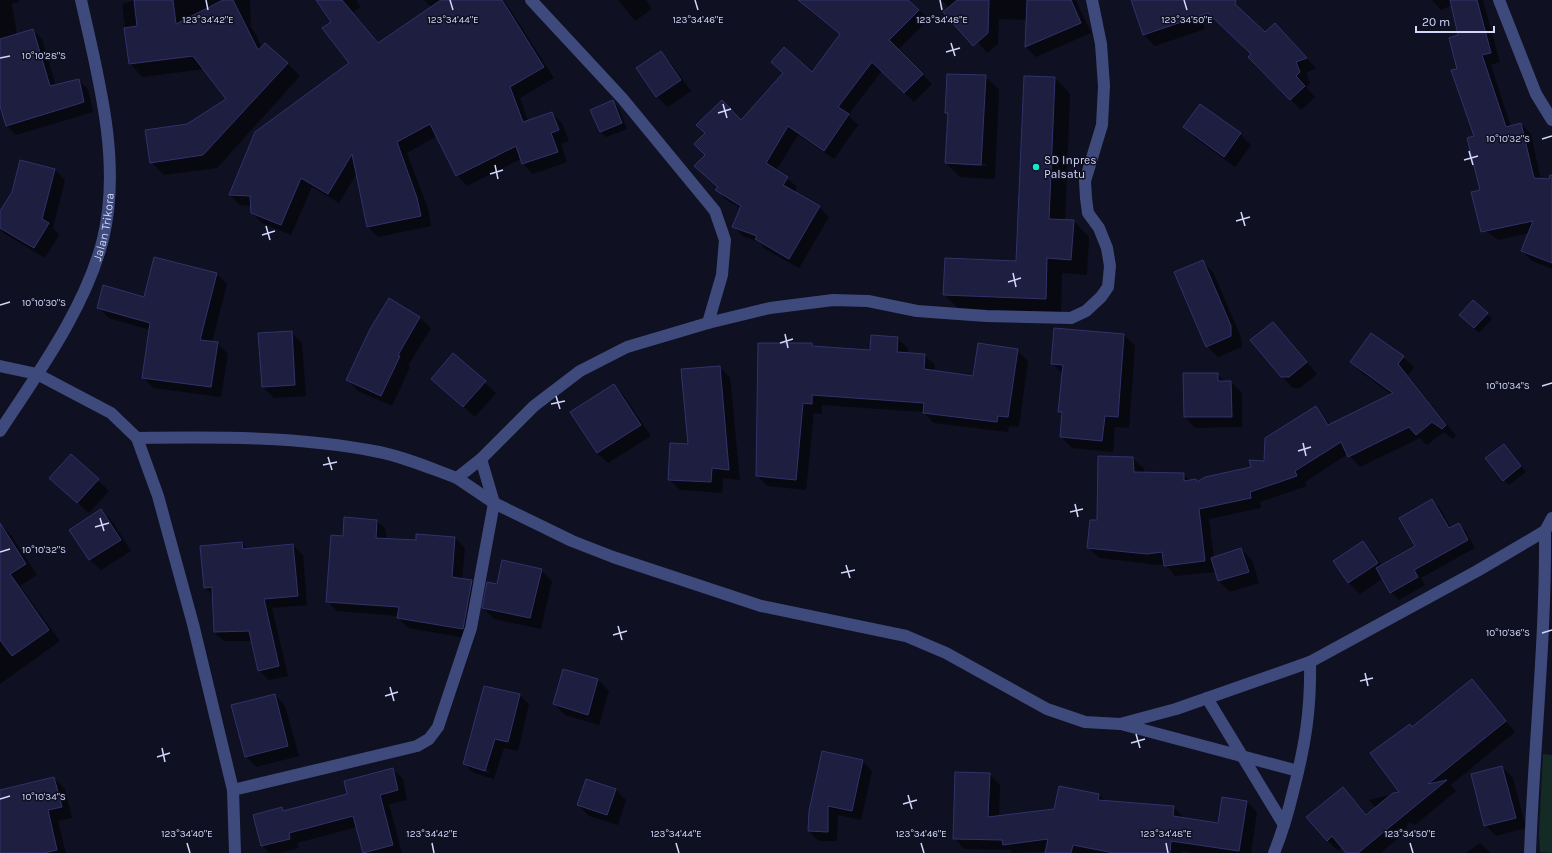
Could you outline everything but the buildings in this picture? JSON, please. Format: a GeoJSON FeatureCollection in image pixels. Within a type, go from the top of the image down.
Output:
{"type":"FeatureCollection","features":[{"type":"Feature","properties":{"kind":"street","name":"Jalan Trikora"},"geometry":{"type":"LineString","coordinates":[[0,431],[37,374],[71,316],[90,278],[103,239],[109,191],[109,143],[102,94],[81,0]]}},
{"type":"Feature","properties":{"kind":"street"},"geometry":{"type":"LineString","coordinates":[[531,0],[622,98],[715,211],[725,240],[722,275],[708,322]]}},
{"type":"Feature","properties":{"kind":"street"},"geometry":{"type":"LineString","coordinates":[[457,478],[482,459],[534,406],[580,371],[627,347],[708,322],[770,308],[832,300],[868,301],[917,310],[986,316],[1072,318],[1086,312],[1108,287],[1110,266],[1107,248],[1099,228],[1088,213],[1086,198],[1085,181],[1102,125],[1104,86],[1101,44],[1092,0]]}},
{"type":"Feature","properties":{"kind":"street"},"geometry":{"type":"LineString","coordinates":[[1499,0],[1536,94],[1552,120]]}},
{"type":"Feature","properties":{"kind":"street"},"geometry":{"type":"LineString","coordinates":[[0,366],[37,374],[111,413],[137,438],[158,496],[193,624],[233,790],[235,853]]}},
{"type":"Feature","properties":{"kind":"street"},"geometry":{"type":"LineString","coordinates":[[137,438],[206,437],[303,442],[380,452],[457,478],[494,503],[572,541],[606,554],[761,606],[906,636],[946,653],[1047,709],[1085,722],[1120,724],[1298,771]]}},
{"type":"Feature","properties":{"kind":"street"},"geometry":{"type":"LineString","coordinates":[[233,790],[416,746],[429,739],[438,727],[442,717],[471,628],[494,503],[482,459]]}},
{"type":"Feature","properties":{"kind":"street"},"geometry":{"type":"LineString","coordinates":[[1120,724],[1176,709],[1310,662],[1477,572],[1545,530],[1552,518]]}},
{"type":"Feature","properties":{"kind":"street"},"geometry":{"type":"LineString","coordinates":[[1530,853],[1533,782],[1544,622],[1545,530]]}},
{"type":"Feature","properties":{"kind":"street"},"geometry":{"type":"LineString","coordinates":[[1274,853],[1284,825],[1308,724],[1310,662]]}},
{"type":"Feature","properties":{"kind":"street"},"geometry":{"type":"LineString","coordinates":[[1207,698],[1284,825]]}},
{"type":"Feature","properties":{"kind":"green space"},"geometry":{"type":"Polygon","coordinates":[[[1543,754],[1552,755],[1552,853],[1540,852],[1539,834],[1543,754]]]}},
{"type":"Feature","properties":{"kind":"place","name":"SD Inpres Palsatu"},"geometry":{"type":"Point","coordinates":[1036,167]}}]}
